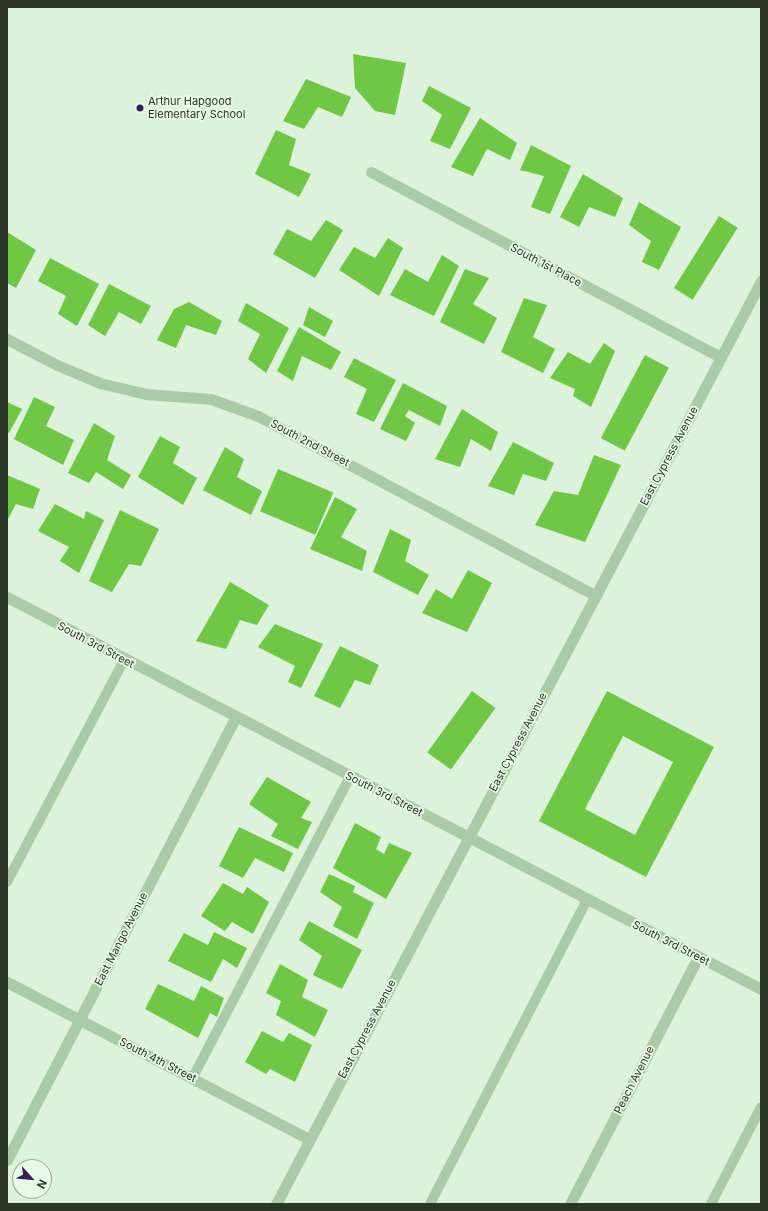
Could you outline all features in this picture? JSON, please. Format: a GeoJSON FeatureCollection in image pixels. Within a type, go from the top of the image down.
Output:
{"type":"FeatureCollection","features":[{"type":"Feature","properties":{"kind":"street","name":"South 1st Place"},"geometry":{"type":"LineString","coordinates":[[371,172],[721,357]]}},
{"type":"Feature","properties":{"kind":"street","name":"East Cypress Avenue"},"geometry":{"type":"LineString","coordinates":[[276,1204],[761,281]]}},
{"type":"Feature","properties":{"kind":"street","name":"South 2nd Street"},"geometry":{"type":"LineString","coordinates":[[7,339],[57,365],[100,383],[146,394],[211,400],[258,416],[596,596]]}},
{"type":"Feature","properties":{"kind":"street","name":"South 3rd Street"},"geometry":{"type":"LineString","coordinates":[[9,602],[236,717],[761,989]]}},
{"type":"Feature","properties":{"kind":"street","name":"East Mango Avenue"},"geometry":{"type":"LineString","coordinates":[[7,1160],[236,717]]}},
{"type":"Feature","properties":{"kind":"street","name":"Peach Avenue"},"geometry":{"type":"LineString","coordinates":[[570,1204],[698,956]]}},
{"type":"Feature","properties":{"kind":"street","name":"South 4th Street"},"geometry":{"type":"LineString","coordinates":[[7,982],[193,1077],[309,1139]]}},
{"type":"Feature","properties":{"kind":"lane"},"geometry":{"type":"LineString","coordinates":[[7,882],[124,660]]}},
{"type":"Feature","properties":{"kind":"lane"},"geometry":{"type":"LineString","coordinates":[[193,1077],[350,777]]}},
{"type":"Feature","properties":{"kind":"lane"},"geometry":{"type":"LineString","coordinates":[[430,1204],[587,900]]}},
{"type":"Feature","properties":{"kind":"lane"},"geometry":{"type":"LineString","coordinates":[[711,1204],[761,1107]]}},
{"type":"Feature","properties":{"kind":"building"},"geometry":{"type":"Polygon","coordinates":[[[353,54],[406,63],[395,115],[375,111],[355,88],[353,54]]]}},
{"type":"Feature","properties":{"kind":"building"},"geometry":{"type":"Polygon","coordinates":[[[306,79],[351,97],[342,117],[318,107],[304,129],[283,121],[306,79]]]}},
{"type":"Feature","properties":{"kind":"building"},"geometry":{"type":"Polygon","coordinates":[[[429,86],[471,108],[450,149],[430,141],[442,115],[422,101],[429,86]]]}},
{"type":"Feature","properties":{"kind":"building"},"geometry":{"type":"Polygon","coordinates":[[[480,118],[517,143],[510,160],[487,149],[473,176],[451,167],[480,118]]]}},
{"type":"Feature","properties":{"kind":"building"},"geometry":{"type":"Polygon","coordinates":[[[276,130],[296,139],[289,165],[311,174],[299,197],[255,174],[276,130]]]}},
{"type":"Feature","properties":{"kind":"building"},"geometry":{"type":"Polygon","coordinates":[[[531,145],[571,166],[550,214],[531,207],[544,176],[520,170],[531,145]]]}},
{"type":"Feature","properties":{"kind":"building"},"geometry":{"type":"Polygon","coordinates":[[[583,174],[623,198],[615,217],[589,207],[579,227],[560,217],[583,174]]]}},
{"type":"Feature","properties":{"kind":"building"},"geometry":{"type":"Polygon","coordinates":[[[639,202],[681,227],[659,270],[642,262],[651,241],[629,225],[639,202]]]}},
{"type":"Feature","properties":{"kind":"building"},"geometry":{"type":"Polygon","coordinates":[[[719,216],[738,228],[693,300],[674,288],[719,216]]]}},
{"type":"Feature","properties":{"kind":"building"},"geometry":{"type":"Polygon","coordinates":[[[326,220],[343,230],[315,278],[273,254],[287,229],[311,241],[326,220]]]}},
{"type":"Feature","properties":{"kind":"building"},"geometry":{"type":"Polygon","coordinates":[[[7,232],[36,250],[16,288],[7,283],[7,232]]]}},
{"type":"Feature","properties":{"kind":"building"},"geometry":{"type":"Polygon","coordinates":[[[388,238],[403,248],[379,296],[339,270],[354,247],[375,258],[388,238]]]}},
{"type":"Feature","properties":{"kind":"building"},"geometry":{"type":"Polygon","coordinates":[[[442,255],[459,266],[434,316],[390,295],[405,269],[428,282],[442,255]]]}},
{"type":"Feature","properties":{"kind":"building"},"geometry":{"type":"Polygon","coordinates":[[[50,258],[99,284],[77,326],[58,314],[66,296],[38,281],[50,258]]]}},
{"type":"Feature","properties":{"kind":"building"},"geometry":{"type":"Polygon","coordinates":[[[465,269],[489,278],[473,304],[497,318],[484,344],[440,322],[465,269]]]}},
{"type":"Feature","properties":{"kind":"building"},"geometry":{"type":"Polygon","coordinates":[[[109,284],[151,306],[141,324],[119,312],[105,336],[88,325],[109,284]]]}},
{"type":"Feature","properties":{"kind":"building"},"geometry":{"type":"Polygon","coordinates":[[[524,298],[547,305],[533,337],[555,349],[543,373],[501,352],[524,298]]]}},
{"type":"Feature","properties":{"kind":"building"},"geometry":{"type":"Polygon","coordinates":[[[189,302],[222,321],[216,335],[186,325],[176,348],[157,340],[174,309],[189,302]]]}},
{"type":"Feature","properties":{"kind":"building"},"geometry":{"type":"Polygon","coordinates":[[[246,303],[289,328],[266,373],[248,359],[260,334],[238,321],[246,303]]]}},
{"type":"Feature","properties":{"kind":"building"},"geometry":{"type":"Polygon","coordinates":[[[309,307],[333,321],[325,337],[303,325],[309,307]]]}},
{"type":"Feature","properties":{"kind":"building"},"geometry":{"type":"Polygon","coordinates":[[[299,327],[341,352],[331,370],[302,356],[293,381],[277,371],[299,327]]]}},
{"type":"Feature","properties":{"kind":"building"},"geometry":{"type":"Polygon","coordinates":[[[604,343],[615,351],[591,407],[573,396],[575,389],[550,378],[568,352],[590,364],[604,343]]]}},
{"type":"Feature","properties":{"kind":"building"},"geometry":{"type":"Polygon","coordinates":[[[645,355],[669,368],[625,451],[601,438],[645,355]]]}},
{"type":"Feature","properties":{"kind":"building"},"geometry":{"type":"Polygon","coordinates":[[[354,358],[396,380],[374,422],[356,414],[367,389],[344,377],[354,358]]]}},
{"type":"Feature","properties":{"kind":"building"},"geometry":{"type":"Polygon","coordinates":[[[403,383],[447,406],[440,426],[409,410],[405,416],[415,423],[406,441],[380,429],[403,383]]]}},
{"type":"Feature","properties":{"kind":"building"},"geometry":{"type":"Polygon","coordinates":[[[34,397],[55,407],[46,426],[74,440],[63,465],[14,439],[34,397]]]}},
{"type":"Feature","properties":{"kind":"building"},"geometry":{"type":"Polygon","coordinates":[[[7,402],[22,409],[9,433],[7,432],[7,402]]]}},
{"type":"Feature","properties":{"kind":"building"},"geometry":{"type":"Polygon","coordinates":[[[462,409],[498,432],[491,451],[471,439],[460,467],[435,459],[462,409]]]}},
{"type":"Feature","properties":{"kind":"building"},"geometry":{"type":"Polygon","coordinates":[[[94,423],[115,436],[107,460],[131,475],[123,489],[96,472],[89,483],[68,473],[94,423]]]}},
{"type":"Feature","properties":{"kind":"building"},"geometry":{"type":"Polygon","coordinates":[[[160,436],[180,447],[173,463],[197,478],[183,505],[138,477],[160,436]]]}},
{"type":"Feature","properties":{"kind":"building"},"geometry":{"type":"Polygon","coordinates":[[[513,442],[554,463],[546,481],[523,474],[514,495],[488,486],[513,442]]]}},
{"type":"Feature","properties":{"kind":"building"},"geometry":{"type":"Polygon","coordinates":[[[225,447],[244,459],[237,477],[262,491],[251,515],[203,490],[225,447]]]}},
{"type":"Feature","properties":{"kind":"building"},"geometry":{"type":"Polygon","coordinates":[[[594,455],[621,465],[585,542],[535,525],[554,491],[578,495],[594,455]]]}},
{"type":"Feature","properties":{"kind":"building"},"geometry":{"type":"Polygon","coordinates":[[[278,469],[333,492],[315,535],[260,511],[278,469]]]}},
{"type":"Feature","properties":{"kind":"building"},"geometry":{"type":"Polygon","coordinates":[[[7,475],[40,489],[33,509],[16,504],[7,521],[7,475]]]}},
{"type":"Feature","properties":{"kind":"building"},"geometry":{"type":"Polygon","coordinates":[[[335,497],[357,509],[341,537],[367,551],[362,571],[310,549],[335,497]]]}},
{"type":"Feature","properties":{"kind":"building"},"geometry":{"type":"Polygon","coordinates":[[[55,504],[84,519],[86,511],[104,520],[79,573],[60,561],[69,547],[38,531],[55,504]]]}},
{"type":"Feature","properties":{"kind":"building"},"geometry":{"type":"Polygon","coordinates":[[[120,510],[159,529],[141,566],[129,564],[112,592],[89,581],[120,510]]]}},
{"type":"Feature","properties":{"kind":"building"},"geometry":{"type":"Polygon","coordinates":[[[390,529],[411,540],[405,561],[429,575],[418,595],[373,572],[390,529]]]}},
{"type":"Feature","properties":{"kind":"building"},"geometry":{"type":"Polygon","coordinates":[[[468,570],[492,583],[467,632],[422,613],[436,589],[452,599],[468,570]]]}},
{"type":"Feature","properties":{"kind":"building"},"geometry":{"type":"Polygon","coordinates":[[[230,582],[269,605],[257,625],[240,620],[226,649],[196,641],[230,582]]]}},
{"type":"Feature","properties":{"kind":"building"},"geometry":{"type":"Polygon","coordinates":[[[275,624],[323,644],[301,688],[288,682],[295,666],[258,647],[275,624]]]}},
{"type":"Feature","properties":{"kind":"building"},"geometry":{"type":"Polygon","coordinates":[[[340,646],[379,665],[370,685],[355,680],[340,708],[314,696],[340,646]]]}},
{"type":"Feature","properties":{"kind":"building"},"geometry":{"type":"Polygon","coordinates":[[[472,691],[495,708],[451,770],[427,752],[472,691]]]}},
{"type":"Feature","properties":{"kind":"building"},"geometry":{"type":"Polygon","coordinates":[[[607,691],[714,747],[646,877],[539,821],[607,691]],[[623,736],[585,809],[635,835],[673,762],[623,736]]]}},
{"type":"Feature","properties":{"kind":"building"},"geometry":{"type":"Polygon","coordinates":[[[267,777],[311,802],[301,818],[312,822],[298,849],[271,836],[278,824],[249,804],[267,777]]]}},
{"type":"Feature","properties":{"kind":"building"},"geometry":{"type":"Polygon","coordinates":[[[355,823],[381,837],[376,849],[384,854],[389,843],[412,853],[386,899],[333,868],[355,823]]]}},
{"type":"Feature","properties":{"kind":"building"},"geometry":{"type":"Polygon","coordinates":[[[239,827],[293,853],[284,872],[255,858],[243,878],[219,866],[239,827]]]}},
{"type":"Feature","properties":{"kind":"building"},"geometry":{"type":"Polygon","coordinates":[[[329,874],[355,886],[353,892],[374,903],[357,939],[333,926],[342,907],[320,892],[329,874]]]}},
{"type":"Feature","properties":{"kind":"building"},"geometry":{"type":"Polygon","coordinates":[[[223,883],[243,894],[247,887],[269,902],[253,934],[232,922],[225,931],[201,916],[223,883]]]}},
{"type":"Feature","properties":{"kind":"building"},"geometry":{"type":"Polygon","coordinates":[[[309,921],[362,950],[342,989],[313,975],[322,956],[299,940],[309,921]]]}},
{"type":"Feature","properties":{"kind":"building"},"geometry":{"type":"Polygon","coordinates":[[[214,932],[247,948],[237,968],[223,959],[211,982],[168,961],[184,933],[208,945],[214,932]]]}},
{"type":"Feature","properties":{"kind":"building"},"geometry":{"type":"Polygon","coordinates":[[[280,964],[308,980],[302,997],[328,1010],[315,1037],[276,1015],[281,1001],[266,993],[280,964]]]}},
{"type":"Feature","properties":{"kind":"building"},"geometry":{"type":"Polygon","coordinates":[[[158,984],[194,1001],[201,986],[224,998],[217,1017],[210,1013],[198,1038],[145,1009],[158,984]]]}},
{"type":"Feature","properties":{"kind":"building"},"geometry":{"type":"Polygon","coordinates":[[[262,1031],[283,1042],[289,1033],[312,1045],[295,1082],[270,1069],[266,1074],[245,1062],[262,1031]]]}},
{"type":"Feature","properties":{"kind":"place","name":"Arthur Hapgood Elementary School"},"geometry":{"type":"Point","coordinates":[140,108]}}]}
